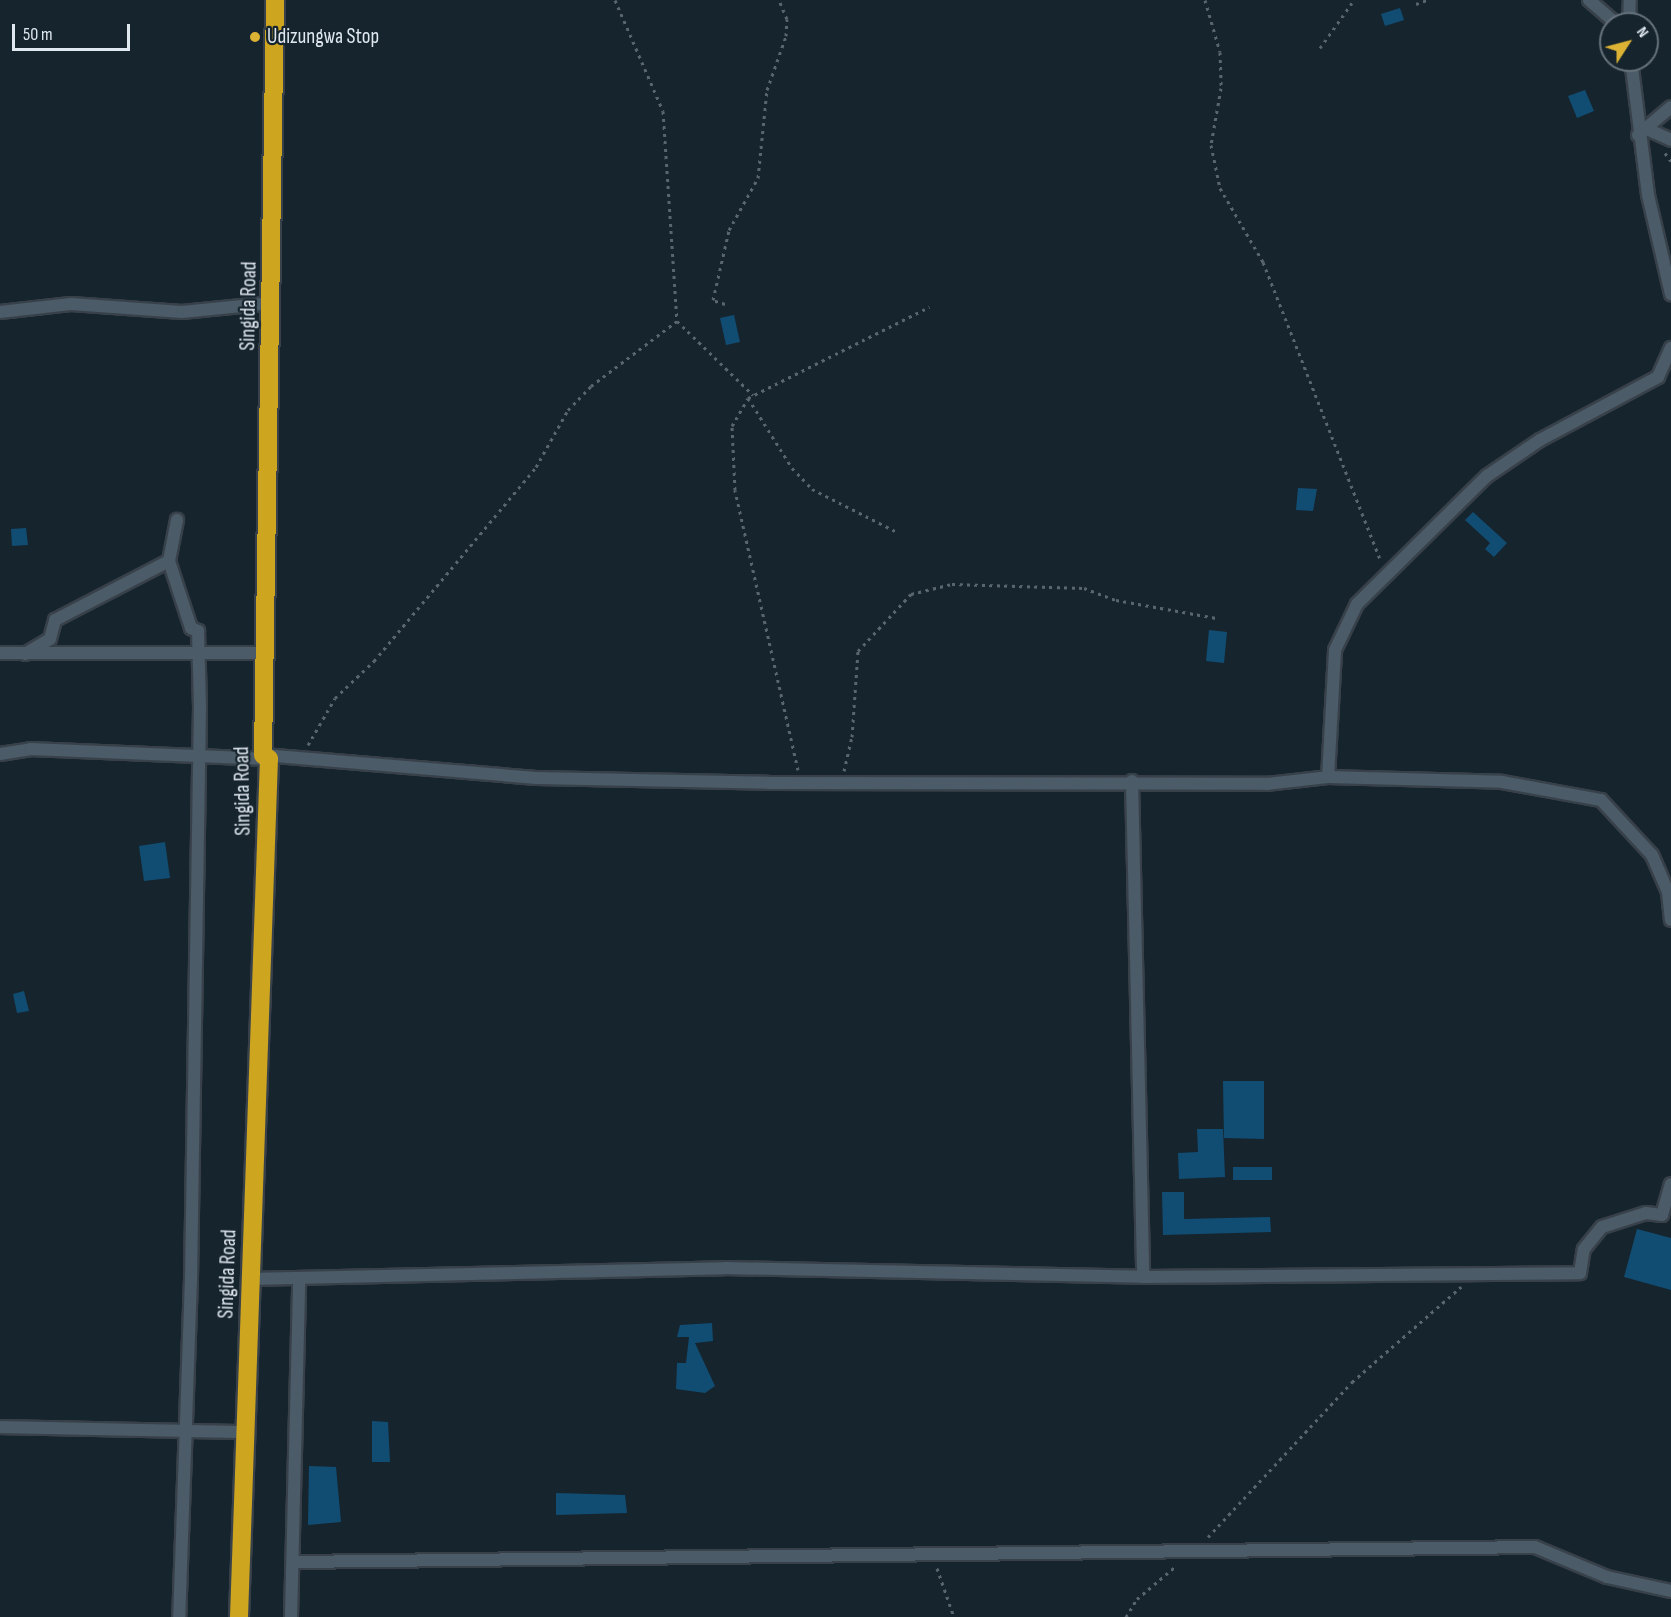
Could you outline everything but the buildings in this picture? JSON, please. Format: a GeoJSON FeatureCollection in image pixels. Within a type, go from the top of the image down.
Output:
{"type":"FeatureCollection","features":[{"type":"Feature","properties":{"kind":"highway","name":"Singida Road"},"geometry":{"type":"LineString","coordinates":[[239,1617],[266,757],[275,0]]}},
{"type":"Feature","properties":{"kind":"street"},"geometry":{"type":"LineString","coordinates":[[1589,0],[1603,12]]}},
{"type":"Feature","properties":{"kind":"street"},"geometry":{"type":"LineString","coordinates":[[1632,72],[1671,294]]}},
{"type":"Feature","properties":{"kind":"street"},"geometry":{"type":"LineString","coordinates":[[1644,132],[1671,107]]}},
{"type":"Feature","properties":{"kind":"street"},"geometry":{"type":"LineString","coordinates":[[1644,132],[1671,140]]}},
{"type":"Feature","properties":{"kind":"street"},"geometry":{"type":"LineString","coordinates":[[0,312],[71,304],[182,312],[272,303]]}},
{"type":"Feature","properties":{"kind":"street"},"geometry":{"type":"LineString","coordinates":[[1328,777],[1339,634],[1357,604],[1388,578],[1487,476],[1540,440],[1658,376],[1671,348]]}},
{"type":"Feature","properties":{"kind":"street"},"geometry":{"type":"LineString","coordinates":[[177,520],[169,561],[190,628],[198,631],[200,759],[186,1431],[179,1617]]}},
{"type":"Feature","properties":{"kind":"street"},"geometry":{"type":"LineString","coordinates":[[24,654],[50,639],[55,620],[169,561]]}},
{"type":"Feature","properties":{"kind":"street"},"geometry":{"type":"LineString","coordinates":[[0,653],[268,653]]}},
{"type":"Feature","properties":{"kind":"street"},"geometry":{"type":"LineString","coordinates":[[0,754],[30,749],[200,759],[302,757],[536,778],[841,784],[1132,781],[1267,784],[1328,777],[1502,782],[1601,800],[1652,855],[1668,892],[1671,920]]}},
{"type":"Feature","properties":{"kind":"street"},"geometry":{"type":"LineString","coordinates":[[1132,781],[1143,1277]]}},
{"type":"Feature","properties":{"kind":"street"},"geometry":{"type":"LineString","coordinates":[[250,1279],[831,1268],[1143,1277],[1481,1270],[1580,1273],[1584,1249],[1602,1227],[1646,1213],[1666,1216],[1671,1184]]}},
{"type":"Feature","properties":{"kind":"street"},"geometry":{"type":"LineString","coordinates":[[291,1617],[298,1278]]}},
{"type":"Feature","properties":{"kind":"street"},"geometry":{"type":"LineString","coordinates":[[0,1427],[244,1432]]}},
{"type":"Feature","properties":{"kind":"street"},"geometry":{"type":"LineString","coordinates":[[293,1562],[930,1551],[1535,1547],[1607,1577],[1671,1591]]}},
{"type":"Feature","properties":{"kind":"path"},"geometry":{"type":"LineString","coordinates":[[615,0],[663,111],[678,321],[753,395]]}},
{"type":"Feature","properties":{"kind":"path"},"geometry":{"type":"LineString","coordinates":[[725,304],[713,300],[729,230],[758,178],[768,90],[786,36],[787,19],[779,0]]}},
{"type":"Feature","properties":{"kind":"path"},"geometry":{"type":"LineString","coordinates":[[1205,0],[1220,52],[1211,145],[1220,188],[1263,262],[1322,423],[1352,481],[1388,578]]}},
{"type":"Feature","properties":{"kind":"path"},"geometry":{"type":"LineString","coordinates":[[1320,48],[1354,0]]}},
{"type":"Feature","properties":{"kind":"path"},"geometry":{"type":"LineString","coordinates":[[1416,4],[1427,0]]}},
{"type":"Feature","properties":{"kind":"path"},"geometry":{"type":"LineString","coordinates":[[801,783],[735,490],[732,426],[748,398],[929,307]]}},
{"type":"Feature","properties":{"kind":"path"},"geometry":{"type":"LineString","coordinates":[[302,757],[335,698],[381,652],[536,466],[568,410],[591,386],[678,321]]}},
{"type":"Feature","properties":{"kind":"path"},"geometry":{"type":"LineString","coordinates":[[748,398],[792,468],[812,489],[897,531]]}},
{"type":"Feature","properties":{"kind":"path"},"geometry":{"type":"LineString","coordinates":[[841,784],[852,737],[858,651],[911,594],[952,584],[1084,588],[1116,600],[1216,618]]}},
{"type":"Feature","properties":{"kind":"path"},"geometry":{"type":"LineString","coordinates":[[1126,1617],[1137,1599],[1194,1551],[1352,1382],[1481,1270]]}},
{"type":"Feature","properties":{"kind":"path"},"geometry":{"type":"LineString","coordinates":[[930,1551],[954,1617]]}},
{"type":"Feature","properties":{"kind":"place","name":"Udizungwa Stop"},"geometry":{"type":"Point","coordinates":[255,37]}}]}
